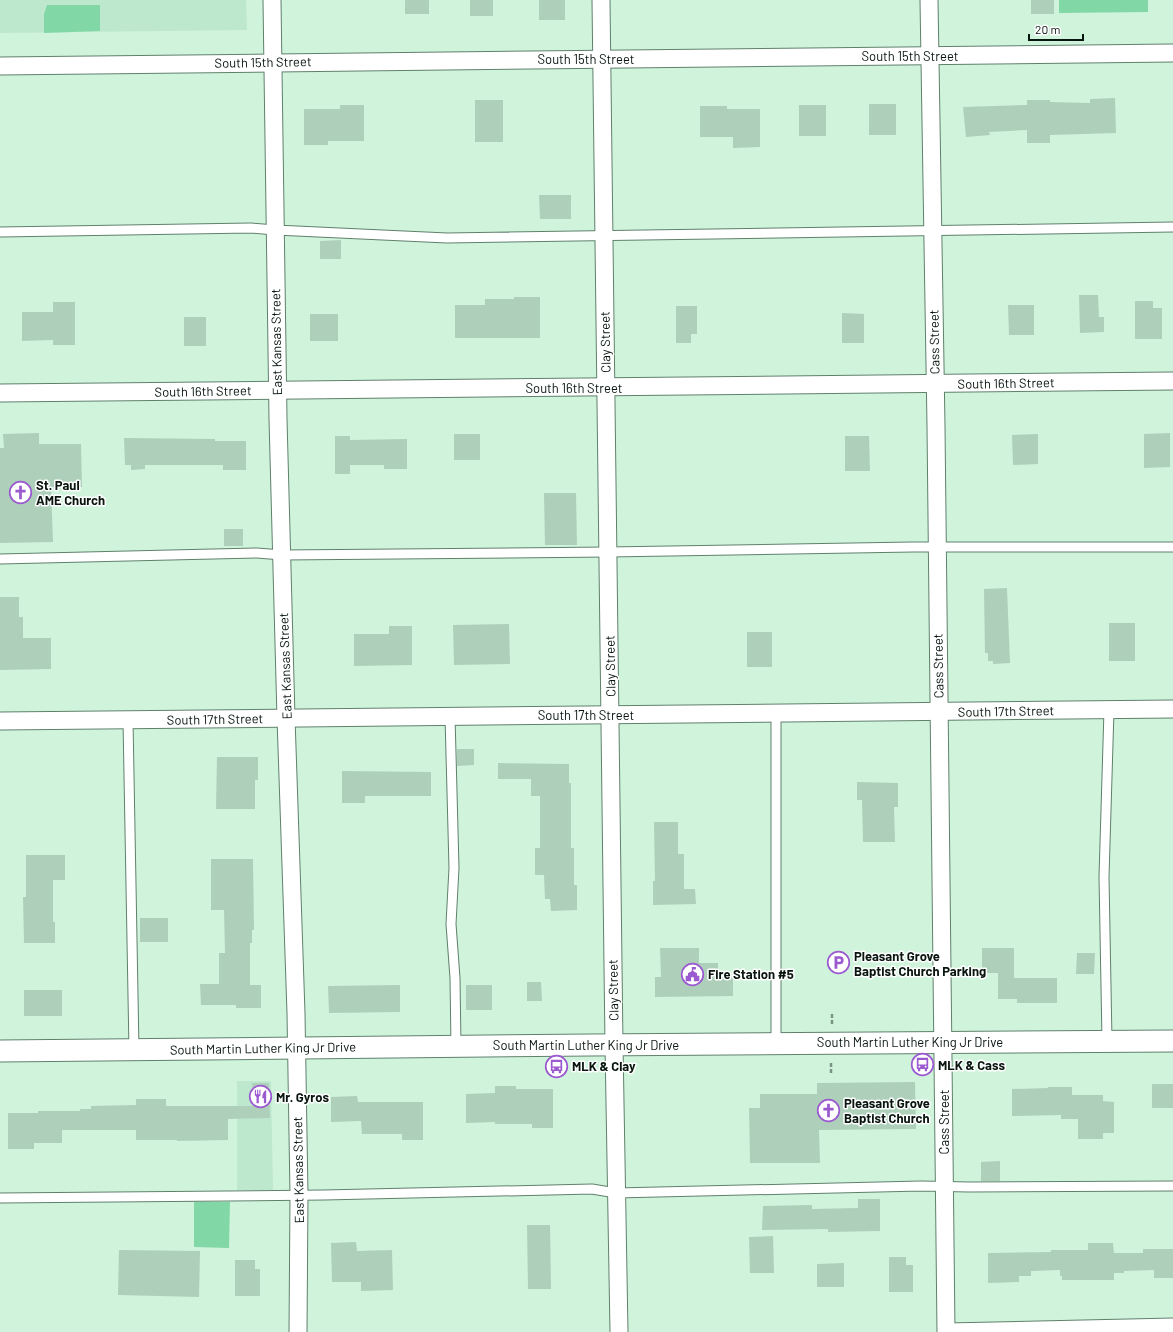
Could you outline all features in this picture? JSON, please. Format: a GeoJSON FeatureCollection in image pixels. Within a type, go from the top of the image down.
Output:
{"type":"FeatureCollection","features":[{"type":"Feature","properties":{"kind":"street","name":"East Kansas Street"},"geometry":{"type":"LineString","coordinates":[[272,0],[277,390],[297,1048],[299,1195],[298,1332]]}},
{"type":"Feature","properties":{"kind":"street","name":"Clay Street"},"geometry":{"type":"LineString","coordinates":[[601,0],[619,1332]]}},
{"type":"Feature","properties":{"kind":"street","name":"Cass Street"},"geometry":{"type":"LineString","coordinates":[[929,0],[947,1332]]}},
{"type":"Feature","properties":{"kind":"street","name":"South 15th Street"},"geometry":{"type":"LineString","coordinates":[[0,66],[602,58],[1173,53]]}},
{"type":"Feature","properties":{"kind":"street","name":"South 16th Street"},"geometry":{"type":"LineString","coordinates":[[0,393],[145,393],[277,390],[606,388],[1173,381]]}},
{"type":"Feature","properties":{"kind":"street","name":"South 17th Street"},"geometry":{"type":"LineString","coordinates":[[0,721],[1173,710]]}},
{"type":"Feature","properties":{"kind":"street","name":"South Martin Luther King Jr Drive"},"geometry":{"type":"LineString","coordinates":[[0,1051],[1173,1041]]}},
{"type":"Feature","properties":{"kind":"street"},"geometry":{"type":"LineString","coordinates":[[947,1332],[1173,1327]]}},
{"type":"Feature","properties":{"kind":"lane"},"geometry":{"type":"LineString","coordinates":[[0,232],[251,228],[447,238],[1173,227]]}},
{"type":"Feature","properties":{"kind":"lane"},"geometry":{"type":"LineString","coordinates":[[0,559],[257,553],[282,555],[937,547],[1173,547]]}},
{"type":"Feature","properties":{"kind":"lane"},"geometry":{"type":"LineString","coordinates":[[1107,1041],[1104,877],[1109,710]]}},
{"type":"Feature","properties":{"kind":"lane"},"geometry":{"type":"LineString","coordinates":[[776,713],[776,1044]]}},
{"type":"Feature","properties":{"kind":"lane"},"geometry":{"type":"LineString","coordinates":[[450,716],[454,868],[451,924],[455,978],[456,1046]]}},
{"type":"Feature","properties":{"kind":"lane"},"geometry":{"type":"LineString","coordinates":[[128,720],[134,1050]]}},
{"type":"Feature","properties":{"kind":"lane"},"geometry":{"type":"LineString","coordinates":[[0,1198],[299,1195],[592,1189],[616,1193],[920,1186],[1173,1186]]}},
{"type":"Feature","properties":{"kind":"path"},"geometry":{"type":"LineString","coordinates":[[832,1014],[832,1024]]}},
{"type":"Feature","properties":{"kind":"path"},"geometry":{"type":"LineString","coordinates":[[832,1060],[832,1073]]}},
{"type":"Feature","properties":{"kind":"shaded area"},"geometry":{"type":"Polygon","coordinates":[[[0,0],[246,0],[247,30],[0,33],[0,0]]]}},
{"type":"Feature","properties":{"kind":"shaded area"},"geometry":{"type":"Polygon","coordinates":[[[237,1081],[271,1081],[273,1190],[237,1190],[237,1081]]]}},
{"type":"Feature","properties":{"kind":"green space"},"geometry":{"type":"Polygon","coordinates":[[[1059,0],[1148,0],[1148,12],[1059,13],[1059,0]]]}},
{"type":"Feature","properties":{"kind":"green space"},"geometry":{"type":"Polygon","coordinates":[[[47,5],[100,5],[100,31],[44,33],[44,14],[47,5]]]}},
{"type":"Feature","properties":{"kind":"green space"},"geometry":{"type":"Polygon","coordinates":[[[194,1202],[230,1202],[229,1248],[194,1247],[194,1202]]]}},
{"type":"Feature","properties":{"kind":"building"},"geometry":{"type":"Polygon","coordinates":[[[405,0],[429,0],[429,14],[405,14],[405,0]]]}},
{"type":"Feature","properties":{"kind":"building"},"geometry":{"type":"Polygon","coordinates":[[[470,0],[493,0],[493,16],[470,16],[470,0]]]}},
{"type":"Feature","properties":{"kind":"building"},"geometry":{"type":"Polygon","coordinates":[[[539,0],[565,0],[565,20],[539,20],[539,0]]]}},
{"type":"Feature","properties":{"kind":"building"},"geometry":{"type":"Polygon","coordinates":[[[1031,0],[1054,0],[1054,14],[1031,14],[1031,0]]]}},
{"type":"Feature","properties":{"kind":"building"},"geometry":{"type":"Polygon","coordinates":[[[1115,98],[1116,133],[1050,135],[1050,143],[1027,143],[1027,130],[989,132],[990,135],[966,137],[963,107],[1027,105],[1027,100],[1090,103],[1090,99],[1115,98]]]}},
{"type":"Feature","properties":{"kind":"building"},"geometry":{"type":"Polygon","coordinates":[[[475,100],[503,100],[503,142],[475,142],[475,100]]]}},
{"type":"Feature","properties":{"kind":"building"},"geometry":{"type":"Polygon","coordinates":[[[869,104],[896,104],[896,135],[869,135],[869,104]]]}},
{"type":"Feature","properties":{"kind":"building"},"geometry":{"type":"Polygon","coordinates":[[[340,105],[364,105],[364,141],[328,141],[328,145],[304,145],[304,109],[340,109],[340,105]]]}},
{"type":"Feature","properties":{"kind":"building"},"geometry":{"type":"Polygon","coordinates":[[[799,105],[826,105],[826,136],[799,136],[799,105]]]}},
{"type":"Feature","properties":{"kind":"building"},"geometry":{"type":"Polygon","coordinates":[[[700,106],[727,106],[727,109],[760,109],[760,147],[733,148],[733,137],[700,137],[700,106]]]}},
{"type":"Feature","properties":{"kind":"building"},"geometry":{"type":"Polygon","coordinates":[[[539,195],[571,195],[571,219],[540,219],[539,195]]]}},
{"type":"Feature","properties":{"kind":"building"},"geometry":{"type":"Polygon","coordinates":[[[341,240],[341,259],[320,259],[320,241],[341,240]]]}},
{"type":"Feature","properties":{"kind":"building"},"geometry":{"type":"Polygon","coordinates":[[[1079,295],[1098,295],[1099,317],[1104,317],[1104,332],[1080,333],[1079,295]]]}},
{"type":"Feature","properties":{"kind":"building"},"geometry":{"type":"Polygon","coordinates":[[[514,297],[540,297],[540,338],[455,338],[455,305],[485,305],[485,299],[514,299],[514,297]]]}},
{"type":"Feature","properties":{"kind":"building"},"geometry":{"type":"Polygon","coordinates":[[[1135,301],[1153,301],[1153,308],[1162,308],[1162,339],[1135,339],[1135,301]]]}},
{"type":"Feature","properties":{"kind":"building"},"geometry":{"type":"Polygon","coordinates":[[[53,302],[75,302],[75,345],[53,345],[53,340],[22,341],[22,312],[53,312],[53,302]]]}},
{"type":"Feature","properties":{"kind":"building"},"geometry":{"type":"Polygon","coordinates":[[[1008,305],[1034,305],[1034,335],[1009,335],[1008,305]]]}},
{"type":"Feature","properties":{"kind":"building"},"geometry":{"type":"Polygon","coordinates":[[[676,306],[697,306],[697,334],[691,334],[691,343],[676,343],[676,306]]]}},
{"type":"Feature","properties":{"kind":"building"},"geometry":{"type":"Polygon","coordinates":[[[842,313],[864,314],[864,343],[842,343],[842,313]]]}},
{"type":"Feature","properties":{"kind":"building"},"geometry":{"type":"Polygon","coordinates":[[[310,314],[338,314],[338,341],[310,341],[310,314]]]}},
{"type":"Feature","properties":{"kind":"building"},"geometry":{"type":"Polygon","coordinates":[[[184,317],[206,317],[206,346],[184,346],[184,317]]]}},
{"type":"Feature","properties":{"kind":"building"},"geometry":{"type":"Polygon","coordinates":[[[39,433],[39,444],[81,444],[82,487],[51,487],[53,542],[0,543],[0,448],[4,448],[3,434],[39,433]]]}},
{"type":"Feature","properties":{"kind":"building"},"geometry":{"type":"Polygon","coordinates":[[[1170,433],[1170,467],[1144,468],[1144,434],[1170,433]]]}},
{"type":"Feature","properties":{"kind":"building"},"geometry":{"type":"Polygon","coordinates":[[[454,434],[480,434],[480,460],[454,460],[454,434]]]}},
{"type":"Feature","properties":{"kind":"building"},"geometry":{"type":"Polygon","coordinates":[[[1038,434],[1038,464],[1013,465],[1012,435],[1038,434]]]}},
{"type":"Feature","properties":{"kind":"building"},"geometry":{"type":"Polygon","coordinates":[[[335,436],[350,436],[350,440],[407,439],[407,469],[384,469],[384,465],[350,465],[350,474],[335,474],[335,436]]]}},
{"type":"Feature","properties":{"kind":"building"},"geometry":{"type":"Polygon","coordinates":[[[845,436],[869,436],[870,471],[845,471],[845,436]]]}},
{"type":"Feature","properties":{"kind":"building"},"geometry":{"type":"Polygon","coordinates":[[[124,438],[215,439],[215,441],[246,441],[246,470],[223,470],[223,465],[145,465],[145,469],[131,470],[131,465],[125,465],[124,438]]]}},
{"type":"Feature","properties":{"kind":"building"},"geometry":{"type":"Polygon","coordinates":[[[544,493],[576,493],[577,545],[545,545],[544,493]]]}},
{"type":"Feature","properties":{"kind":"building"},"geometry":{"type":"Polygon","coordinates":[[[224,529],[243,529],[243,546],[224,546],[224,529]]]}},
{"type":"Feature","properties":{"kind":"building"},"geometry":{"type":"Polygon","coordinates":[[[1007,588],[1010,663],[993,664],[993,661],[988,661],[988,653],[985,653],[984,589],[1007,588]]]}},
{"type":"Feature","properties":{"kind":"building"},"geometry":{"type":"Polygon","coordinates":[[[0,597],[19,597],[19,617],[23,617],[23,638],[51,638],[51,669],[0,670],[0,597]]]}},
{"type":"Feature","properties":{"kind":"building"},"geometry":{"type":"Polygon","coordinates":[[[1109,623],[1135,623],[1135,661],[1109,661],[1109,623]]]}},
{"type":"Feature","properties":{"kind":"building"},"geometry":{"type":"Polygon","coordinates":[[[509,624],[510,664],[454,665],[453,625],[509,624]]]}},
{"type":"Feature","properties":{"kind":"building"},"geometry":{"type":"Polygon","coordinates":[[[389,626],[412,626],[412,665],[354,666],[354,634],[389,634],[389,626]]]}},
{"type":"Feature","properties":{"kind":"building"},"geometry":{"type":"Polygon","coordinates":[[[747,632],[772,632],[772,667],[747,667],[747,632]]]}},
{"type":"Feature","properties":{"kind":"building"},"geometry":{"type":"Polygon","coordinates":[[[457,749],[474,749],[474,765],[457,766],[457,749]]]}},
{"type":"Feature","properties":{"kind":"building"},"geometry":{"type":"Polygon","coordinates":[[[217,757],[258,757],[258,780],[255,780],[255,809],[216,809],[217,757]]]}},
{"type":"Feature","properties":{"kind":"building"},"geometry":{"type":"Polygon","coordinates":[[[498,763],[569,764],[569,783],[571,783],[571,848],[574,848],[574,885],[577,885],[577,910],[551,911],[550,899],[545,899],[544,875],[535,875],[535,848],[540,848],[540,796],[531,796],[531,779],[498,779],[498,763]]]}},
{"type":"Feature","properties":{"kind":"building"},"geometry":{"type":"Polygon","coordinates":[[[342,771],[431,772],[431,796],[365,796],[365,803],[342,803],[342,771]]]}},
{"type":"Feature","properties":{"kind":"building"},"geometry":{"type":"Polygon","coordinates":[[[857,782],[898,783],[898,807],[894,807],[895,842],[863,842],[862,800],[857,800],[857,782]]]}},
{"type":"Feature","properties":{"kind":"building"},"geometry":{"type":"Polygon","coordinates":[[[654,822],[678,822],[678,854],[684,854],[684,889],[695,889],[696,904],[653,905],[653,881],[655,881],[654,822]]]}},
{"type":"Feature","properties":{"kind":"building"},"geometry":{"type":"Polygon","coordinates":[[[26,855],[65,855],[65,880],[53,880],[53,922],[55,922],[55,943],[24,943],[23,897],[26,897],[26,855]]]}},
{"type":"Feature","properties":{"kind":"building"},"geometry":{"type":"Polygon","coordinates":[[[211,859],[253,859],[254,930],[252,930],[252,943],[250,943],[250,985],[261,985],[261,1008],[236,1008],[236,1005],[201,1005],[200,984],[219,984],[219,953],[225,953],[224,910],[211,910],[211,859]]]}},
{"type":"Feature","properties":{"kind":"building"},"geometry":{"type":"Polygon","coordinates":[[[140,918],[168,918],[168,942],[140,942],[140,918]]]}},
{"type":"Feature","properties":{"kind":"building"},"geometry":{"type":"Polygon","coordinates":[[[660,948],[699,948],[699,963],[718,963],[718,977],[733,977],[733,996],[655,997],[655,977],[661,977],[660,948]]]}},
{"type":"Feature","properties":{"kind":"building"},"geometry":{"type":"Polygon","coordinates":[[[982,948],[1014,948],[1014,978],[1057,978],[1057,1003],[1017,1003],[1017,999],[998,999],[998,973],[982,973],[982,948]]]}},
{"type":"Feature","properties":{"kind":"building"},"geometry":{"type":"Polygon","coordinates":[[[1077,953],[1095,953],[1094,974],[1076,974],[1077,953]]]}},
{"type":"Feature","properties":{"kind":"building"},"geometry":{"type":"Polygon","coordinates":[[[527,982],[541,982],[542,1001],[527,1001],[527,982]]]}},
{"type":"Feature","properties":{"kind":"building"},"geometry":{"type":"Polygon","coordinates":[[[400,985],[400,1012],[329,1013],[328,986],[400,985]]]}},
{"type":"Feature","properties":{"kind":"building"},"geometry":{"type":"Polygon","coordinates":[[[466,985],[492,985],[492,1010],[466,1010],[466,985]]]}},
{"type":"Feature","properties":{"kind":"building"},"geometry":{"type":"Polygon","coordinates":[[[24,990],[62,990],[62,1016],[24,1016],[24,990]]]}},
{"type":"Feature","properties":{"kind":"building"},"geometry":{"type":"Polygon","coordinates":[[[915,1082],[916,1129],[819,1130],[820,1163],[750,1163],[749,1108],[760,1108],[760,1094],[817,1094],[817,1083],[915,1082]]]}},
{"type":"Feature","properties":{"kind":"building"},"geometry":{"type":"Polygon","coordinates":[[[252,1083],[269,1083],[270,1118],[228,1119],[228,1140],[136,1140],[136,1130],[62,1130],[62,1143],[34,1143],[34,1149],[8,1149],[8,1113],[80,1111],[80,1109],[91,1109],[91,1106],[136,1105],[136,1099],[166,1099],[166,1106],[253,1106],[252,1083]]]}},
{"type":"Feature","properties":{"kind":"building"},"geometry":{"type":"Polygon","coordinates":[[[1152,1084],[1173,1084],[1173,1108],[1152,1108],[1152,1084]]]}},
{"type":"Feature","properties":{"kind":"building"},"geometry":{"type":"Polygon","coordinates":[[[495,1086],[516,1086],[516,1089],[553,1089],[553,1128],[532,1128],[532,1124],[495,1124],[495,1122],[466,1123],[466,1094],[495,1093],[495,1086]]]}},
{"type":"Feature","properties":{"kind":"building"},"geometry":{"type":"Polygon","coordinates":[[[1072,1087],[1072,1095],[1103,1095],[1103,1101],[1114,1102],[1114,1133],[1103,1133],[1103,1139],[1078,1139],[1078,1119],[1061,1119],[1061,1115],[1012,1116],[1012,1089],[1072,1087]]]}},
{"type":"Feature","properties":{"kind":"building"},"geometry":{"type":"Polygon","coordinates":[[[357,1096],[358,1102],[423,1102],[423,1140],[402,1140],[402,1134],[362,1134],[361,1121],[331,1122],[331,1097],[357,1096]]]}},
{"type":"Feature","properties":{"kind":"building"},"geometry":{"type":"Polygon","coordinates":[[[1000,1161],[1000,1181],[981,1181],[981,1162],[1000,1161]]]}},
{"type":"Feature","properties":{"kind":"building"},"geometry":{"type":"Polygon","coordinates":[[[858,1199],[880,1199],[880,1231],[828,1232],[828,1229],[762,1230],[763,1206],[812,1205],[812,1209],[858,1208],[858,1199]]]}},
{"type":"Feature","properties":{"kind":"building"},"geometry":{"type":"Polygon","coordinates":[[[527,1225],[550,1225],[551,1289],[528,1289],[527,1225]]]}},
{"type":"Feature","properties":{"kind":"building"},"geometry":{"type":"Polygon","coordinates":[[[773,1236],[774,1273],[750,1273],[749,1237],[773,1236]]]}},
{"type":"Feature","properties":{"kind":"building"},"geometry":{"type":"Polygon","coordinates":[[[356,1242],[357,1251],[392,1250],[393,1290],[361,1291],[361,1282],[332,1282],[331,1243],[356,1242]]]}},
{"type":"Feature","properties":{"kind":"building"},"geometry":{"type":"Polygon","coordinates":[[[1088,1243],[1113,1243],[1114,1253],[1143,1253],[1143,1249],[1173,1249],[1173,1278],[1154,1278],[1154,1270],[1124,1271],[1124,1273],[1114,1273],[1114,1280],[1062,1280],[1060,1270],[1031,1271],[1031,1276],[1019,1276],[1019,1282],[988,1283],[988,1253],[1088,1250],[1088,1243]]]}},
{"type":"Feature","properties":{"kind":"building"},"geometry":{"type":"Polygon","coordinates":[[[119,1250],[200,1251],[199,1297],[118,1295],[119,1250]]]}},
{"type":"Feature","properties":{"kind":"building"},"geometry":{"type":"Polygon","coordinates":[[[889,1257],[906,1257],[906,1265],[913,1265],[913,1292],[889,1292],[889,1257]]]}},
{"type":"Feature","properties":{"kind":"building"},"geometry":{"type":"Polygon","coordinates":[[[235,1260],[255,1260],[255,1269],[260,1269],[260,1296],[235,1296],[235,1260]]]}},
{"type":"Feature","properties":{"kind":"building"},"geometry":{"type":"Polygon","coordinates":[[[844,1263],[844,1287],[817,1287],[817,1264],[844,1263]]]}},
{"type":"Feature","properties":{"kind":"place","name":"St. Paul AME Church"},"geometry":{"type":"Point","coordinates":[21,492]}},
{"type":"Feature","properties":{"kind":"place","name":"Pleasant Grove Baptist Church Parking"},"geometry":{"type":"Point","coordinates":[839,963]}},
{"type":"Feature","properties":{"kind":"place","name":"Fire Station #5"},"geometry":{"type":"Point","coordinates":[692,974]}},
{"type":"Feature","properties":{"kind":"place","name":"MLK & Cass"},"geometry":{"type":"Point","coordinates":[923,1065]}},
{"type":"Feature","properties":{"kind":"place","name":"MLK & Clay"},"geometry":{"type":"Point","coordinates":[556,1066]}},
{"type":"Feature","properties":{"kind":"place","name":"Mr. Gyros"},"geometry":{"type":"Point","coordinates":[261,1097]}},
{"type":"Feature","properties":{"kind":"place","name":"Pleasant Grove Baptist Church"},"geometry":{"type":"Point","coordinates":[828,1110]}}]}
